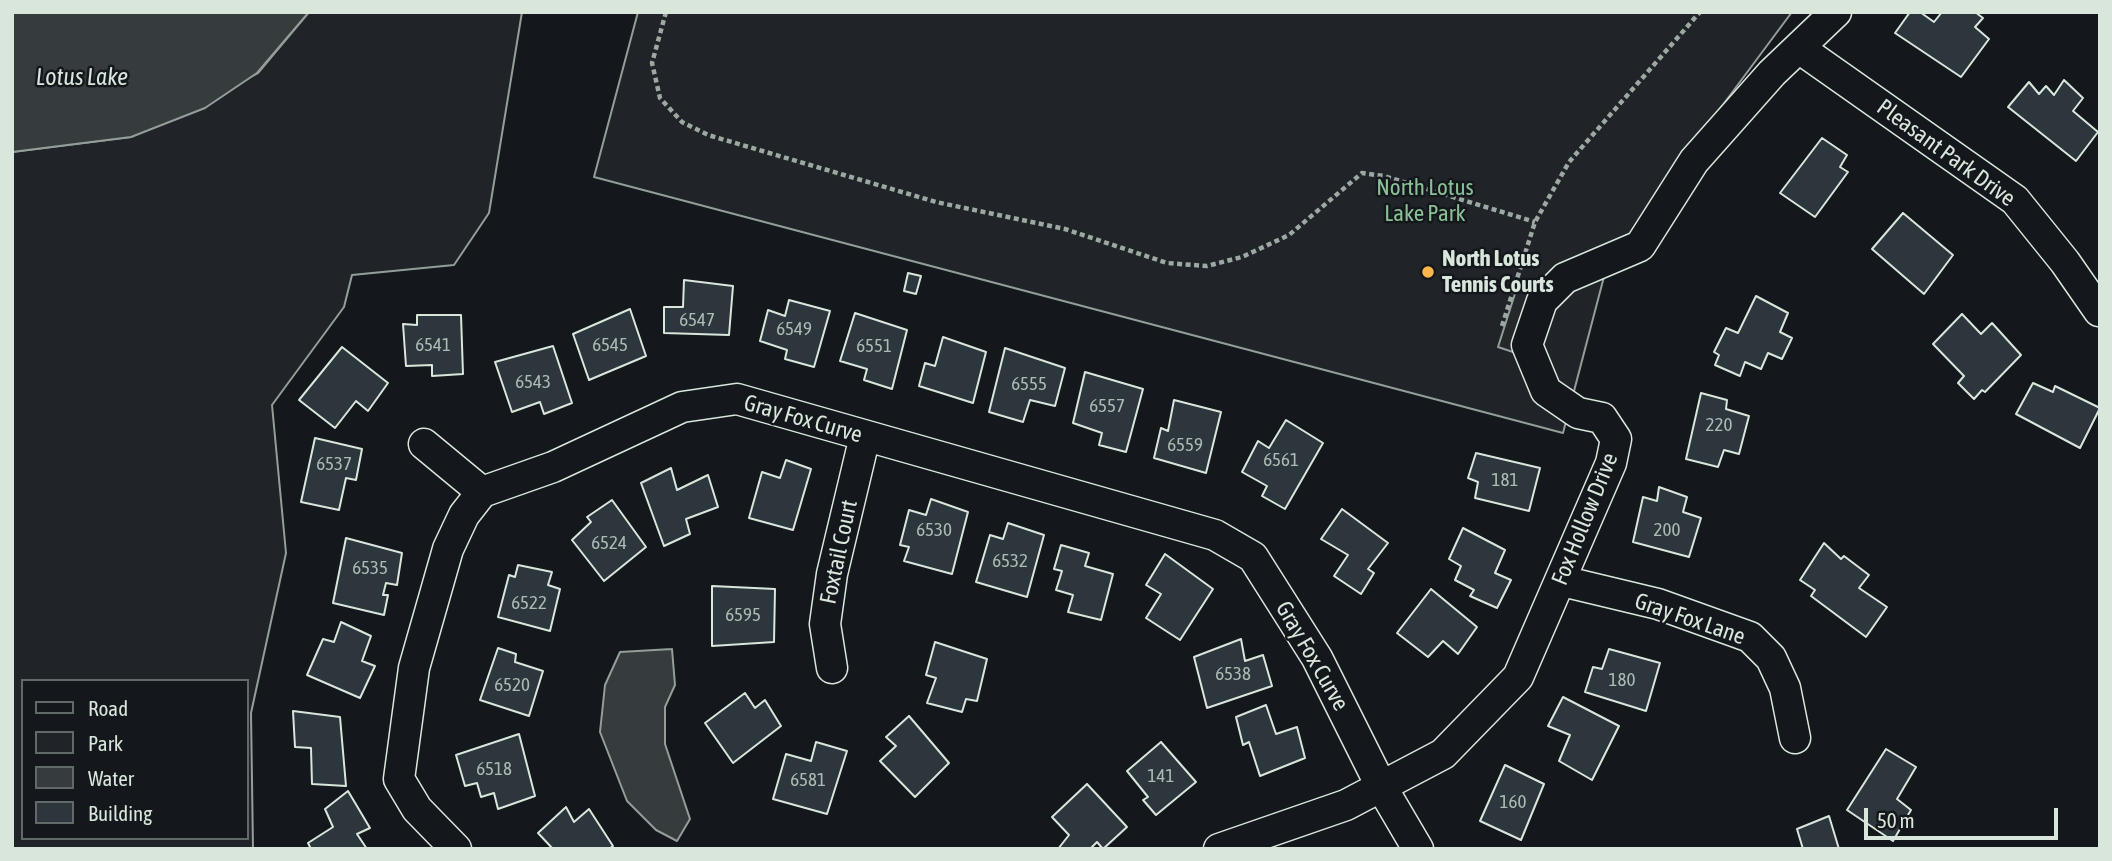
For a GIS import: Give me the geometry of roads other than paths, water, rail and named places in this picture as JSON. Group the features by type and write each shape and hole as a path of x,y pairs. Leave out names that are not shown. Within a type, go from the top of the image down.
{"street":[{"name":"Fox Hollow Drive","path":"1219,849 1346,805 1443,754 1518,677 1611,463 1616,439 1602,418 1578,413 1546,391 1527,345 1542,301 1566,278 1640,246 1694,161 1836,12"},
{"name":"Pleasant Park Drive","path":"1799,48 2015,200 2065,262 2099,311"},
{"name":"Gray Fox Curve","path":"482,492 553,467 682,407 737,399 1215,535 1253,557 1317,658 1381,786 1418,849"},
{"name":"Foxtail Court","path":"832,668 825,624 832,574 865,436"},
{"path":"424,444 482,492 464,515 448,549 414,668 399,779 417,808 456,849"},
{"name":"Gray Fox Lane","path":"1562,580 1658,604 1751,636 1771,657 1785,688 1796,738"}],"water":[{"name":"Lotus Lake","path":"12,12 309,12 257,73 205,108 131,137 12,152"},
{"path":"672,649 675,685 665,707 665,744 690,819 677,841 656,830 627,801 600,732 605,685 620,652"}],"place":[{"name":"North Lotus Tennis Courts","path":"1428,272"}],"park label":[{"name":"North Lotus Lake Park","path":"1425,201"}]}
